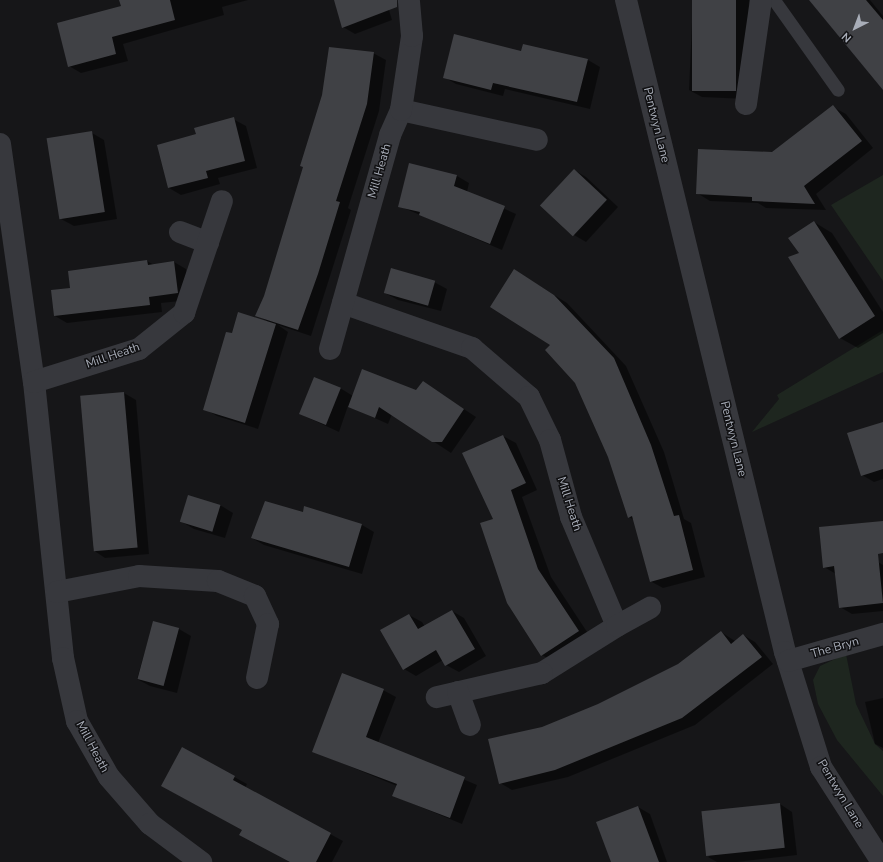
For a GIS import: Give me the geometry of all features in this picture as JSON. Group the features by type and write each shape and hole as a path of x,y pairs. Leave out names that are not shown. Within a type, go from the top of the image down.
{"street":[{"name":"Mill Heath","path":"330,349 390,135 401,110 412,36 409,0"},
{"name":"Pentwyn Lane","path":"626,0 788,661 821,767 882,862"},
{"path":"746,104 761,0"},
{"path":"401,110 537,140"},
{"name":"Mill Heath","path":"0,144 34,382 63,658 77,720 109,777 150,824 201,862"},
{"name":"Mill Heath","path":"34,382 140,349 184,313 222,201"},
{"path":"180,232 208,243"},
{"name":"Mill Heath","path":"343,303 472,348 529,397 550,440 571,517 617,626"},
{"path":"57,592 139,576 218,581 255,596 268,624 256,678"},
{"path":"437,697 542,672 617,626 650,608"},
{"name":"The Bryn","path":"788,661 883,634"},
{"path":"458,692 470,725"}],"lane":[{"path":"774,0 838,90"}],"shaded area":[{"path":"883,175 883,281 831,205"},
{"path":"883,330 883,372 752,432 779,399 777,395"},
{"path":"846,654 856,704 875,744 883,751 883,796 837,740 818,704 813,680 820,666"}],"building":[{"path":"119,0 170,0 175,20 112,37 116,54 68,67 57,23 121,6"},
{"path":"334,0 397,0 397,7 342,28"},
{"path":"692,0 736,0 736,91 692,91"},
{"path":"809,0 866,0 883,20 883,90"},
{"path":"454,34 521,51 523,44 588,59 577,102 493,83 491,90 443,78"},
{"path":"329,47 374,52 367,104 336,201 340,202 318,274 298,330 255,316 264,296 303,167 300,166 322,95"},
{"path":"833,105 862,141 804,186 815,204 752,201 752,197 696,194 698,149 772,152"},
{"path":"234,117 245,161 206,171 208,178 168,188 157,145 196,134 194,128"},
{"path":"92,131 105,212 59,219 47,138"},
{"path":"409,163 457,175 454,186 505,206 490,244 419,215 420,212 398,207"},
{"path":"574,169 607,200 573,236 540,206"},
{"path":"814,221 875,316 839,339 788,257 799,253 788,238"},
{"path":"147,260 148,265 174,261 178,293 149,297 150,305 54,316 51,290 70,288 68,271"},
{"path":"391,268 435,281 428,306 384,293"},
{"path":"514,269 554,295 614,358 651,445 674,516 679,515 693,570 650,582 632,516 628,518 608,457 575,383 545,350 550,345 490,307"},
{"path":"238,312 276,324 245,423 203,410 226,332 232,333"},
{"path":"362,369 416,390 423,381 464,409 442,442 432,442 379,407 375,418 348,407"},
{"path":"314,377 341,388 326,425 299,414"},
{"path":"124,392 138,547 94,551 80,396"},
{"path":"883,422 883,469 861,476 847,433"},
{"path":"503,435 526,483 511,490 538,569 579,631 541,656 507,603 480,523 493,519 462,453"},
{"path":"188,495 221,505 212,532 180,522"},
{"path":"265,501 303,512 304,506 362,524 349,567 251,538"},
{"path":"883,521 883,553 878,554 883,603 839,608 834,566 823,568 819,527"},
{"path":"452,610 475,649 445,666 436,650 403,670 380,630 409,614 418,629"},
{"path":"153,621 179,628 164,686 137,679"},
{"path":"721,631 731,644 743,634 762,657 682,718 555,770 499,784 488,739 542,727 598,704 678,664"},
{"path":"342,673 384,689 366,737 465,777 450,818 392,796 397,784 312,752"},
{"path":"182,747 235,776 233,780 331,833 316,862 290,862 239,835 242,830 161,786"},
{"path":"780,803 785,848 706,856 701,811"},
{"path":"638,806 659,862 611,862 596,822"}]}
